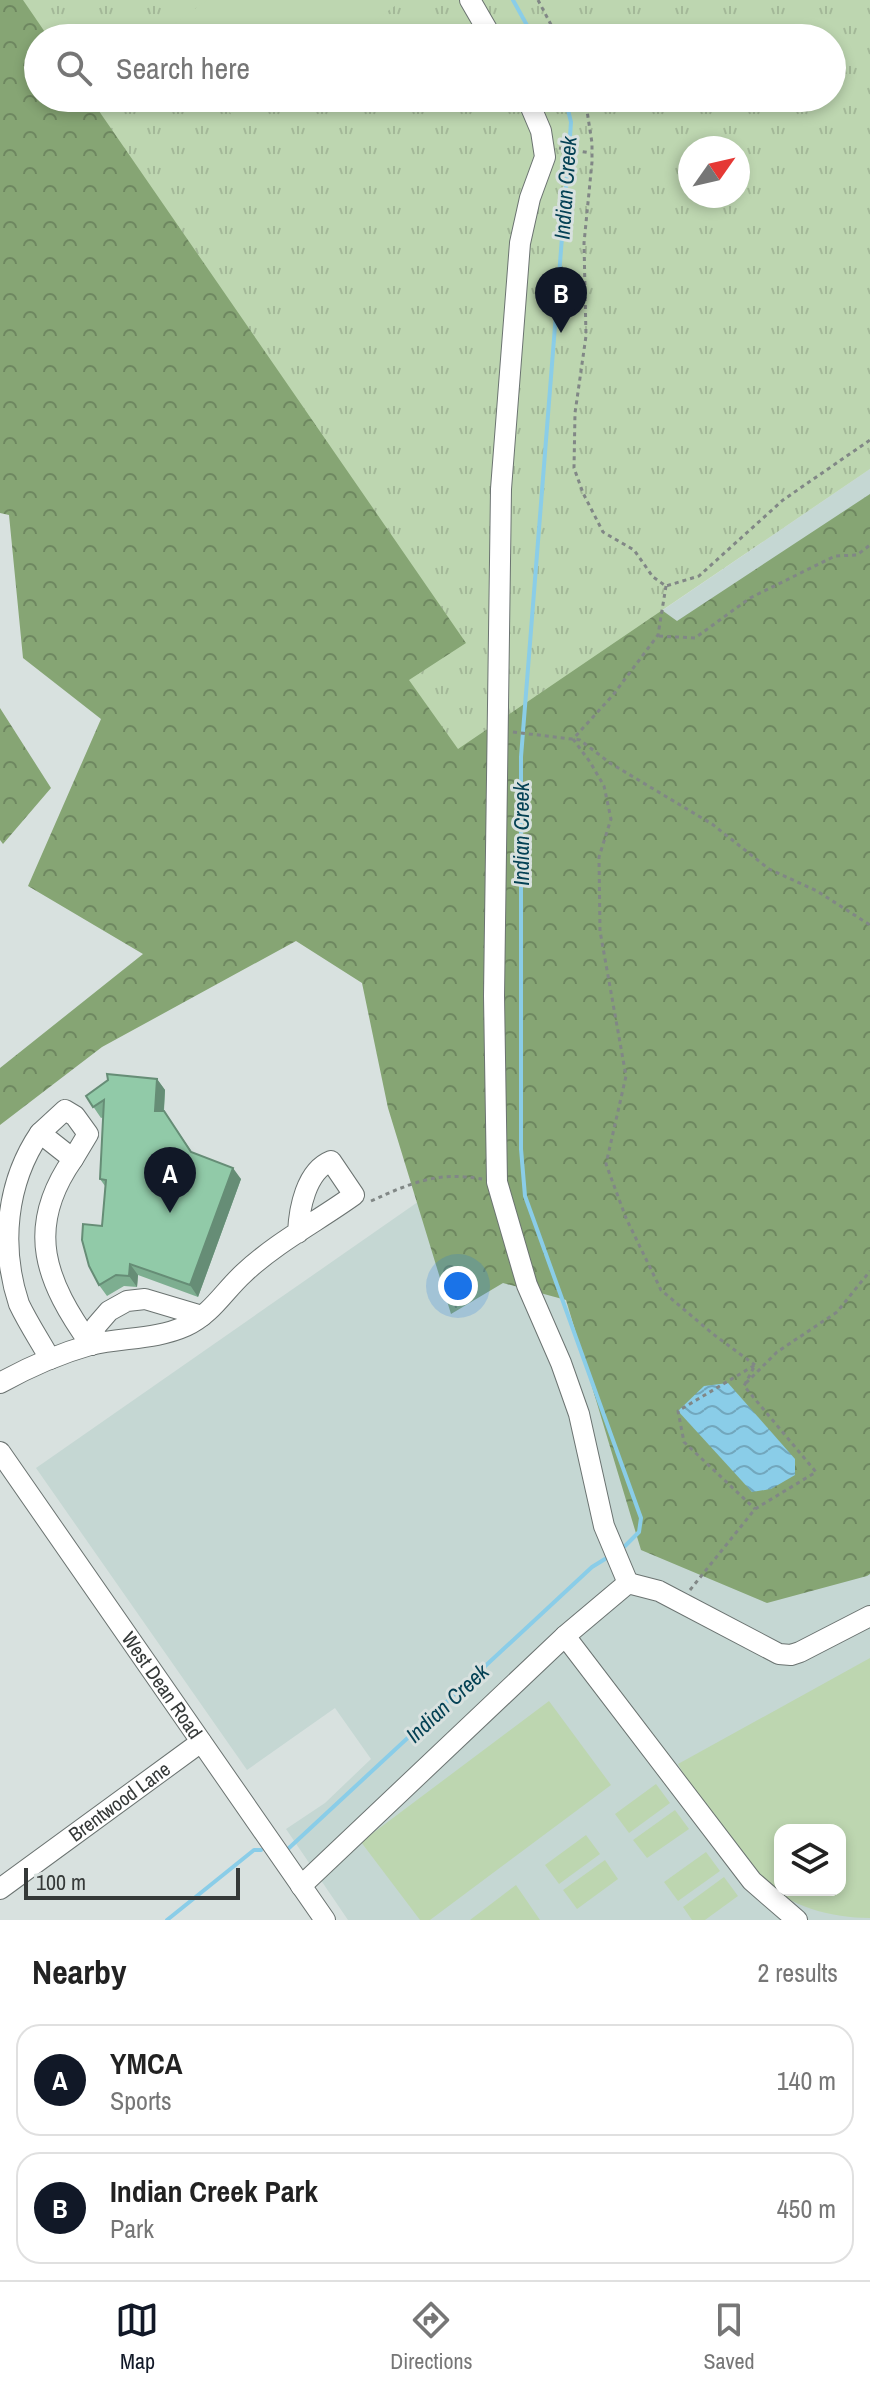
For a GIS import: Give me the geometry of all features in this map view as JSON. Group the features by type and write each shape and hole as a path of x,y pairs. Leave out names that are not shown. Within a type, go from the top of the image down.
{"street":[{"path":"470,0 484,24"},
{"path":"533,112 541,131 545,157 530,198 520,243 501,489 494,996 497,1182 527,1285 579,1414 604,1526 628,1583"},
{"path":"50,1359 19,1303 6,1254 5,1230 15,1178 40,1133 65,1110 75,1116 88,1134 60,1177 51,1200 45,1222 45,1246 56,1291 91,1345"},
{"path":"40,1133 73,1159"},
{"path":"0,1383 50,1359 91,1345 169,1333 202,1316 225,1296 243,1273 354,1195 331,1161 318,1167 298,1217 298,1233"},
{"path":"91,1345 96,1326 109,1311 127,1301 145,1299 202,1316"},
{"name":"West Dean Road","path":"0,1452 325,1920"},
{"path":"628,1583 659,1591 779,1654 791,1655 870,1616"},
{"path":"301,1886 565,1636 628,1583"},
{"path":"565,1636 752,1881 797,1920"},
{"name":"Brentwood Lane","path":"0,1889 201,1742"}],"path":[{"path":"538,0 551,24"},
{"path":"587,112 592,153 584,243 586,336 575,413 574,468 603,532 634,550 653,577 666,586"},
{"path":"560,148 592,153"},
{"path":"666,586 699,576 783,500 870,440"},
{"path":"658,635 695,638 750,598 835,556 857,555 870,545"},
{"path":"573,739 613,695 658,635 666,586"},
{"path":"522,732 580,740 610,763 712,824 769,869 817,891 870,925"},
{"path":"573,739 604,786 611,819 599,857 600,931 626,1076 606,1164 626,1218 661,1290 755,1365"},
{"path":"347,1201 364,1203 422,1179 458,1175 497,1182"},
{"path":"744,1386 777,1352 837,1312 870,1271"},
{"path":"744,1386 755,1365"},
{"path":"755,1365 678,1411 684,1442 755,1509"},
{"path":"680,1602 755,1509 816,1472 744,1386"}],"shaded area":[{"path":"870,469 870,1920 348,1920 286,1829 325,1803 371,1759 335,1708 247,1770 36,1468 435,1190 375,806"}],"green space":[{"path":"0,0 46,0 88,24 24,24 24,112 171,112 563,539 677,621 870,494 870,1574 767,1603 641,1550 566,1300 503,1283 451,1314 388,1108 362,983 296,941 102,1047 0,1125 0,1068 143,954 28,886 101,719 23,658 9,515 0,513"},
{"path":"23,0 870,0 870,469 458,749 409,680 466,643 100,112 846,112 846,24 39,24"},
{"path":"207,0 403,0 370,24 174,24"},
{"path":"230,112 249,112 236,121"},
{"path":"0,708 51,788 3,844 0,840"},
{"path":"870,1658 870,1918 826,1913 784,1896 846,1896 846,1824 774,1824 774,1890 744,1858 678,1764"},
{"path":"549,1701 611,1785 430,1920 420,1920 361,1842"},
{"path":"656,1784 670,1803 629,1833 615,1814"},
{"path":"675,1810 689,1829 647,1858 633,1840"},
{"path":"586,1835 600,1854 559,1884 545,1865"},
{"path":"706,1852 720,1871 678,1901 664,1882"},
{"path":"605,1860 618,1879 577,1909 563,1890"},
{"path":"724,1877 738,1896 705,1920 692,1920 683,1907"},
{"path":"516,1885 540,1920 470,1920"}],"water":[{"path":"728,1383 795,1459 795,1475 771,1489 752,1492 678,1411 704,1386"}],"building":[{"path":"107,1074 157,1079 155,1111 164,1111 191,1152 233,1168 190,1285 130,1264 129,1276 116,1275 99,1285 89,1266 82,1240 83,1224 102,1226 106,1180 100,1179 104,1100 93,1107 86,1096 108,1080"}],"waterway":[{"name":"Indian Creek","path":"513,0 526,24"},
{"name":"Indian Creek","path":"568,112 571,122 521,757 521,1149 525,1196 641,1518 639,1532 625,1546"},
{"name":"Indian Creek","path":"289,1848 592,1567 605,1559"},
{"name":"Indian Creek","path":"167,1920 254,1850 261,1850"}],"place":[{"name":"Indian Creek Park","path":"561,333"},
{"name":"YMCA","path":"170,1213"}]}
